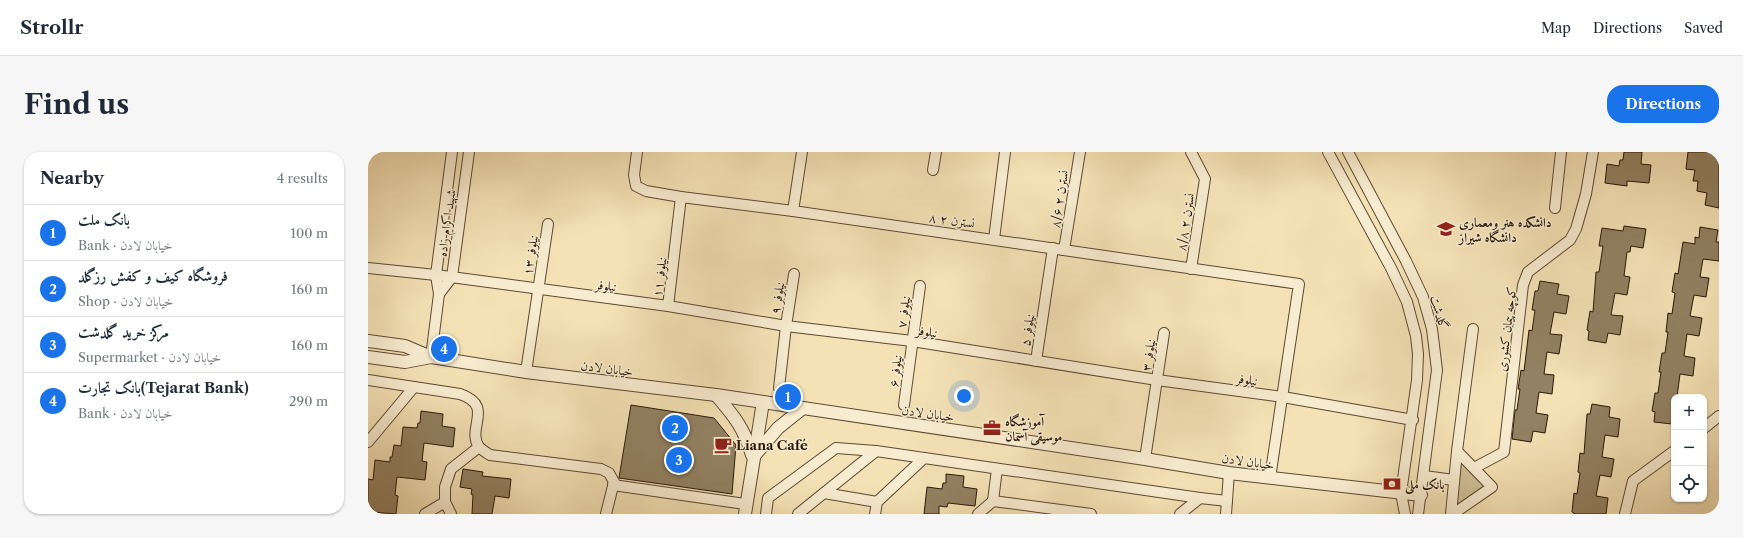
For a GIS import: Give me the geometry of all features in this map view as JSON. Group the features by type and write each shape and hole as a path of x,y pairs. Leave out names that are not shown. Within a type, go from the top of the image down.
{"street":[{"name":"شهید اکرام زاده","path":"431,357 439,294 436,275 452,152"},
{"name":"شهید اکرام زاده","path":"439,294 452,277 469,152"},
{"name":"۸ نسترن ۲","path":"637,152 634,175 636,186 646,191 1299,284 1283,397"},
{"path":"793,211 802,152"},
{"path":"933,170 936,152"},
{"path":"994,240 1005,152"},
{"name":"۸/۶ نسترن ۲","path":"1064,250 1080,152"},
{"name":"۸/۸ نسترن ۲","path":"1191,152 1205,179 1191,269"},
{"path":"1328,152 1391,268 1407,302 1416,336 1418,354 1417,380 1413,420 1401,493 1405,514"},
{"name":"گلدشت","path":"1348,152 1406,261 1423,297 1432,329 1436,351 1437,370 1418,514"},
{"path":"1555,208 1561,152"},
{"name":"کوچه پیمان کشوری","path":"1474,468 1504,452 1524,286 1528,272 1570,240 1576,229 1586,194 1593,152"},
{"name":"۱۱ نیلوفر","path":"668,306 676,251 681,197"},
{"name":"۱۳ نیلوفر","path":"526,372 548,224"},
{"name":"۵ نیلوفر","path":"1036,361 1053,248"},
{"path":"1391,268 1406,261"},
{"name":"نیلوفر","path":"368,268 452,277 537,290 668,306 786,326 912,341 1157,380 1283,397 1413,420"},
{"name":"۹ نیلوفر","path":"779,388 794,274"},
{"name":"۷ نیلوفر","path":"912,341 920,286"},
{"path":"1452,514 1457,451 1473,329"},
{"name":"۳ نیلوفر","path":"1145,459 1164,333"},
{"name":"خیابان لادن","path":"368,341 405,346 431,357 526,372 716,395 1145,459 1229,473 1421,495"},
{"name":"۶ نیلوفر","path":"904,405 912,341"},
{"name":"خیابان لادن","path":"368,357 405,362 431,357"},
{"path":"368,380 460,394 471,398 477,407 476,435 479,447 490,455 602,469 609,473 614,483 606,514"},
{"path":"368,442 414,387"},
{"path":"716,395 738,421 746,435 753,457"},
{"path":"1270,478 1283,397"},
{"path":"614,483 745,510 763,402"},
{"path":"753,457 778,428 803,408"},
{"path":"1707,426 1719,416"},
{"path":"451,514 445,502 445,487 451,469 479,447"},
{"path":"766,514 768,498 836,448 876,451 1227,501"},
{"path":"798,514 876,451"},
{"path":"1452,514 1492,487 1457,451"},
{"path":"1625,514 1633,482 1671,453"},
{"path":"875,514 876,502 924,458"},
{"path":"978,514 992,501 997,469"},
{"path":"1226,514 1229,473"},
{"path":"1424,476 1454,480"},
{"path":"824,493 876,502"},
{"path":"1180,514 1200,498"},
{"path":"992,501 1050,511 1090,514"},
{"path":"425,514 445,502"}],"shaded area":[{"path":"1460,462 1485,486 1456,506"}],"building":[{"path":"1624,152 1642,152 1641,164 1651,165 1649,183 1627,181 1627,186 1605,183 1607,164 1619,166 1620,160 1623,160"},
{"path":"1688,152 1719,152 1719,208 1705,205 1707,193 1697,191 1698,181 1693,181 1695,170 1686,169"},
{"path":"1624,226 1646,229 1643,248 1631,246 1630,252 1627,252 1624,276 1630,277 1627,295 1615,293 1611,315 1623,316 1620,335 1608,333 1606,343 1588,340 1589,331 1587,330 1590,311 1593,312 1596,272 1599,272 1603,246 1599,246 1602,228 1623,231"},
{"path":"1700,227 1718,230 1716,242 1719,242 1719,261 1703,259 1700,277 1709,278 1706,297 1694,295 1690,316 1702,318 1699,336 1687,334 1684,356 1695,358 1693,376 1680,374 1677,394 1671,394 1671,424 1654,422 1655,412 1652,411 1655,393 1658,393 1662,353 1665,353 1668,332 1666,332 1668,313 1672,314 1675,293 1672,292 1675,273 1678,274 1683,242 1695,244 1695,237 1699,238"},
{"path":"1540,281 1559,284 1557,294 1569,296 1566,314 1554,312 1550,334 1562,335 1559,354 1547,352 1544,374 1554,375 1552,394 1539,392 1536,413 1548,415 1545,433 1533,431 1531,442 1512,439 1515,410 1517,410 1520,389 1518,389 1521,370 1524,371 1529,330 1532,331 1535,310 1532,310 1535,291 1538,291"},
{"path":"1592,404 1610,407 1609,417 1620,419 1618,437 1605,435 1602,457 1614,459 1611,477 1600,475 1596,496 1608,498 1606,514 1574,514 1572,512 1574,493 1577,494 1580,473 1578,472 1580,453 1584,454 1587,414 1590,414"},
{"path":"631,405 714,418 736,445 732,494 619,478"},
{"path":"421,411 443,414 442,426 455,428 453,447 424,443 422,461 427,462 425,480 397,477 395,495 398,496 396,514 373,512 374,510 368,509 368,479 373,480 375,460 390,462 394,445 401,446 403,427 417,428 418,423 420,423"},
{"path":"463,469 483,472 482,476 511,479 509,498 495,496 492,514 472,514 472,489 460,487"},
{"path":"946,474 964,476 963,487 977,489 975,506 948,503 947,507 939,506 939,514 924,514 927,487 942,489 943,483 946,483"}],"place":[{"name":"دانشکده هنر‌ ومعماری دانشگاه شیراز","path":"1446,229"},
{"name":"بانک تجارت(Tejarat Bank)","path":"444,349"},
{"name":"بانک ملت","path":"788,397"},
{"name":"فروشگاه کیف و کفش رزگلد","path":"675,428"},
{"name":"آموزشگاه موسیقی آسمان","path":"992,428"},
{"name":"Liana Café","path":"723,445"},
{"name":"مرکز خرید گلدشت","path":"679,460"},
{"name":"بانک ملی","path":"1392,484"}]}
